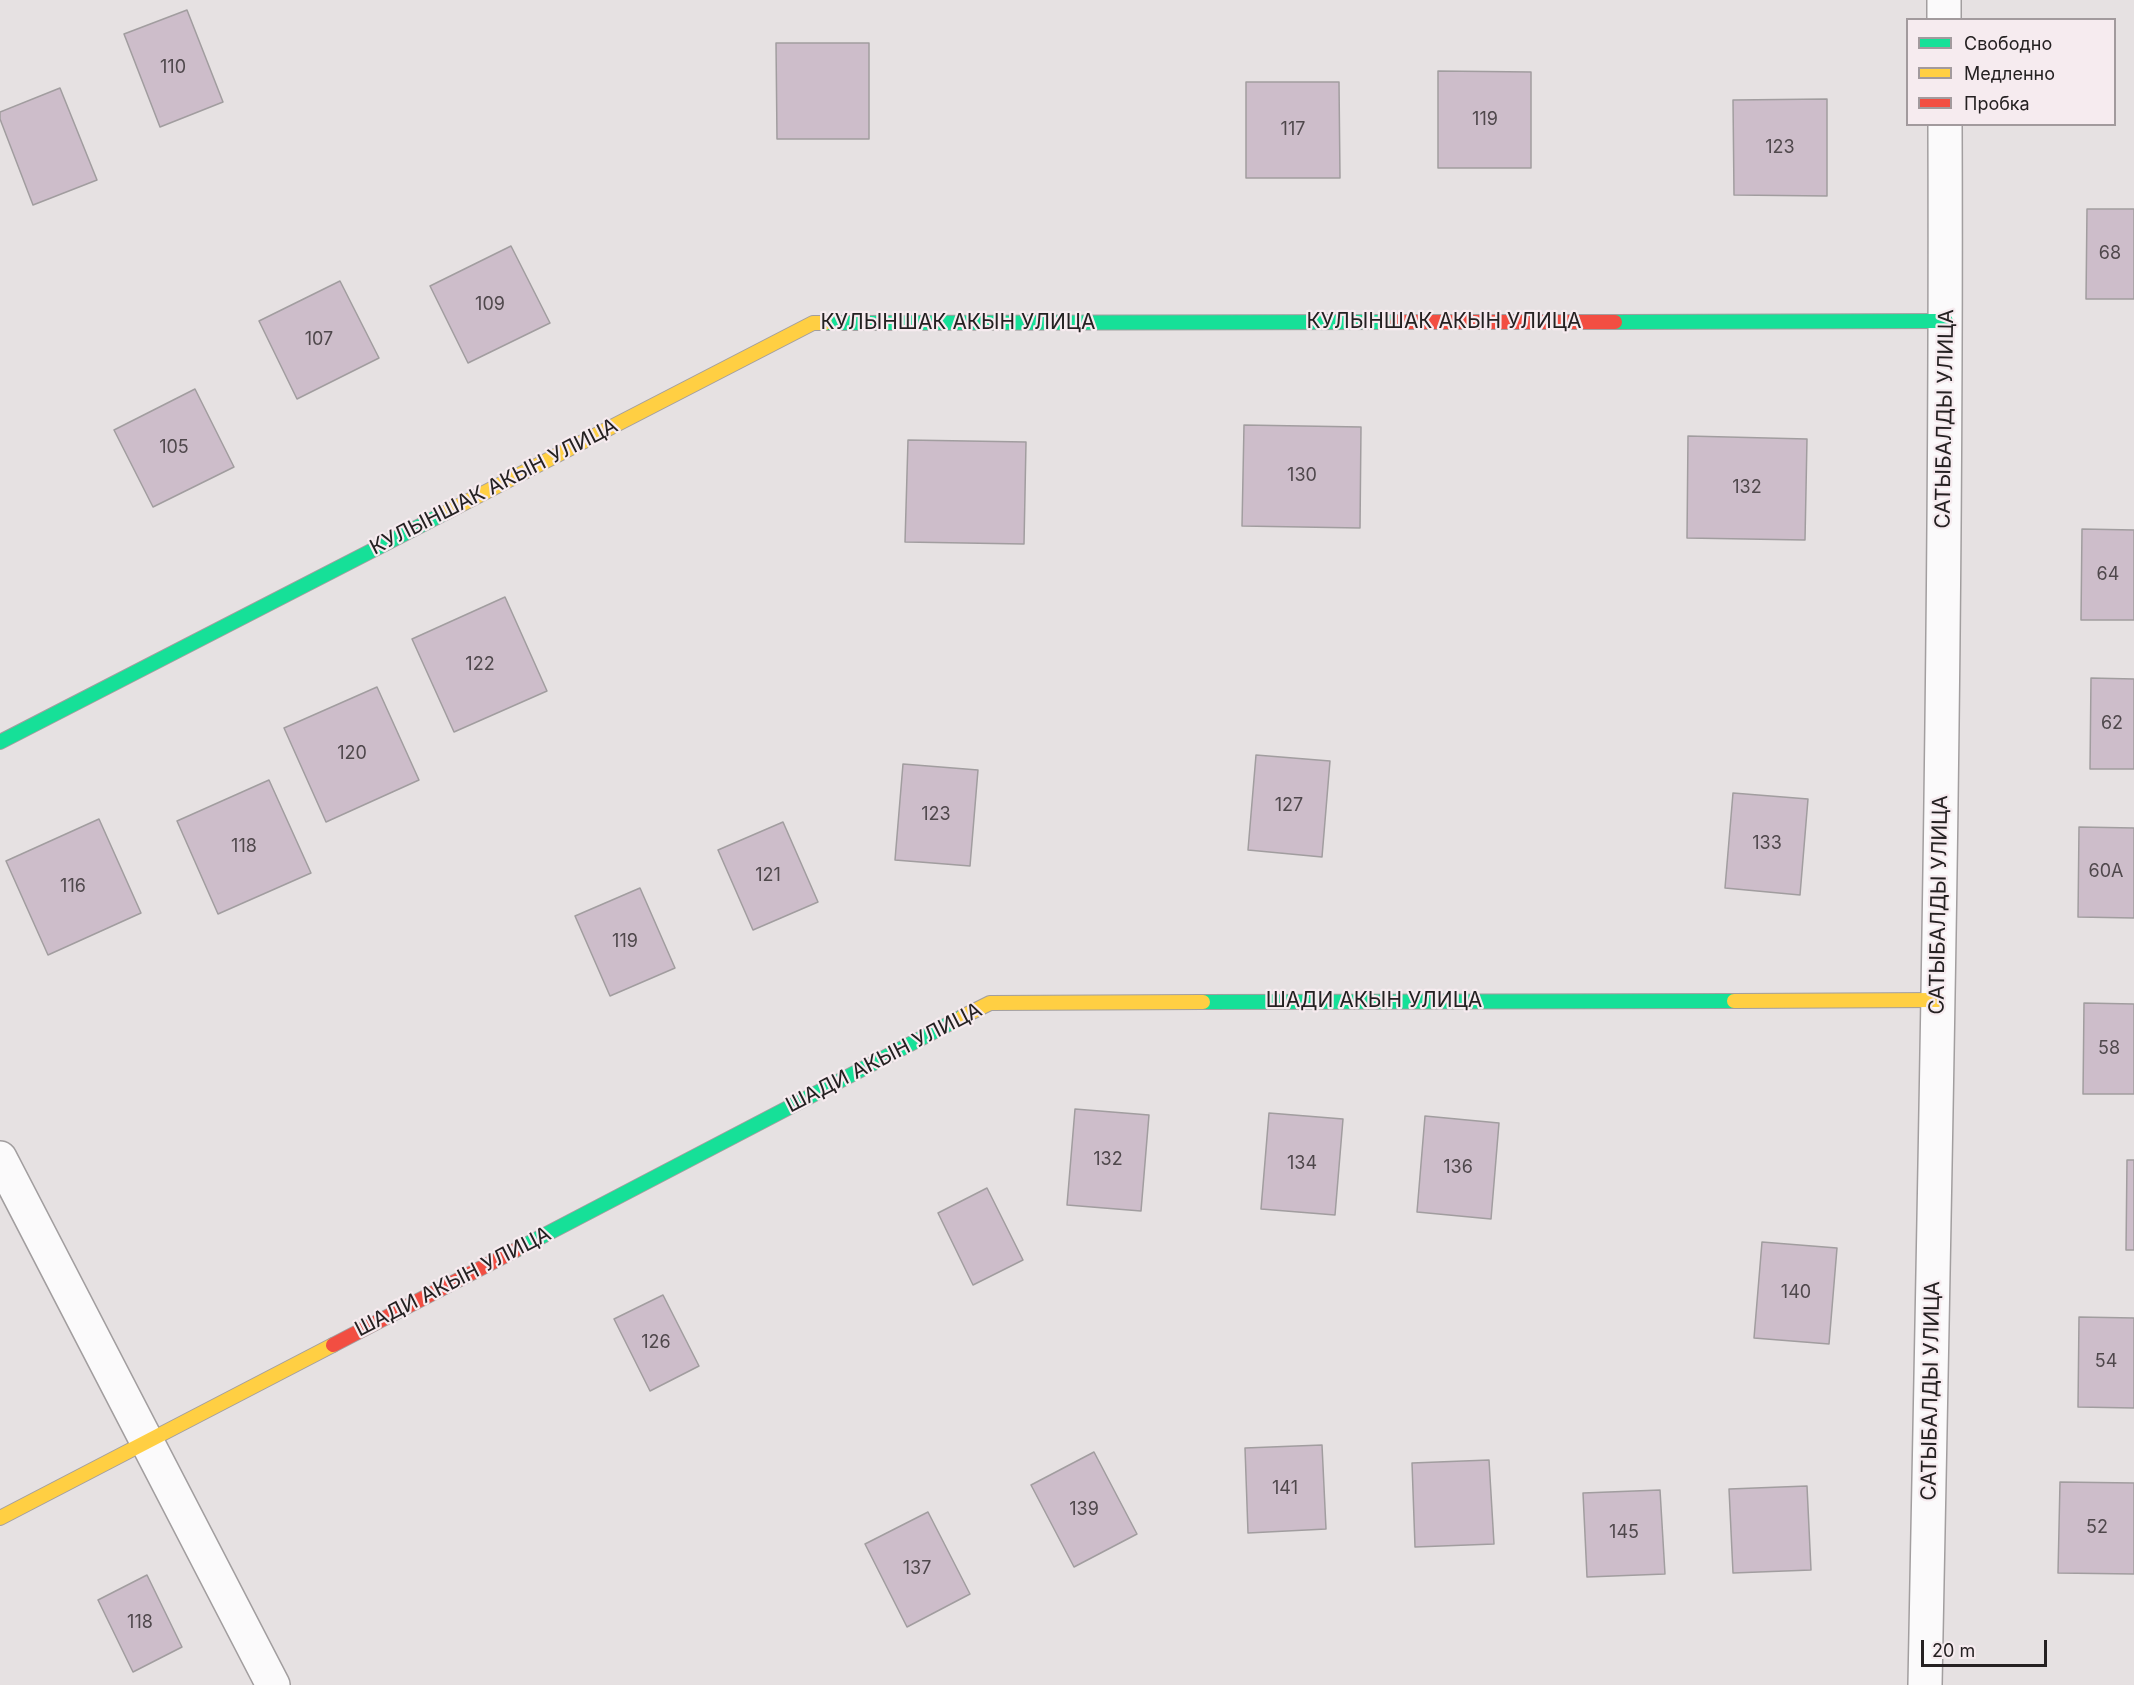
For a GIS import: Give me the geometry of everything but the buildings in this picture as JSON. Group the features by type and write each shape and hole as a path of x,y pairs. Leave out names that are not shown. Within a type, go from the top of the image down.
{"street":[{"path":"1944,0 1944,18"},
{"name":"САТЫБАЛДЫ УЛИЦА","path":"1925,1685 1938,1000 1946,321 1945,126"},
{"name":"КУЛЫНШАК АКЫН УЛИЦА","path":"0,742 813,322 1946,321"},
{"name":"ШАДИ АКЫН УЛИЦА","path":"0,1518 990,1003 1938,1000"},
{"path":"0,1158 273,1685"}],"traffic: fast":[{"path":"1615,322 1946,321"},
{"path":"825,323 1397,322"},
{"path":"0,742 445,513"},
{"path":"1203,1002 1734,1001"},
{"path":"516,1250 962,1017"}],"traffic: slow":[{"path":"445,513 813,323 825,323"},
{"path":"1734,1001 1938,1000"},
{"path":"962,1017 990,1003 1203,1002"},
{"path":"0,1518 333,1345"}],"traffic: jam":[{"path":"1397,322 1615,322"},
{"path":"333,1345 516,1250"}]}
